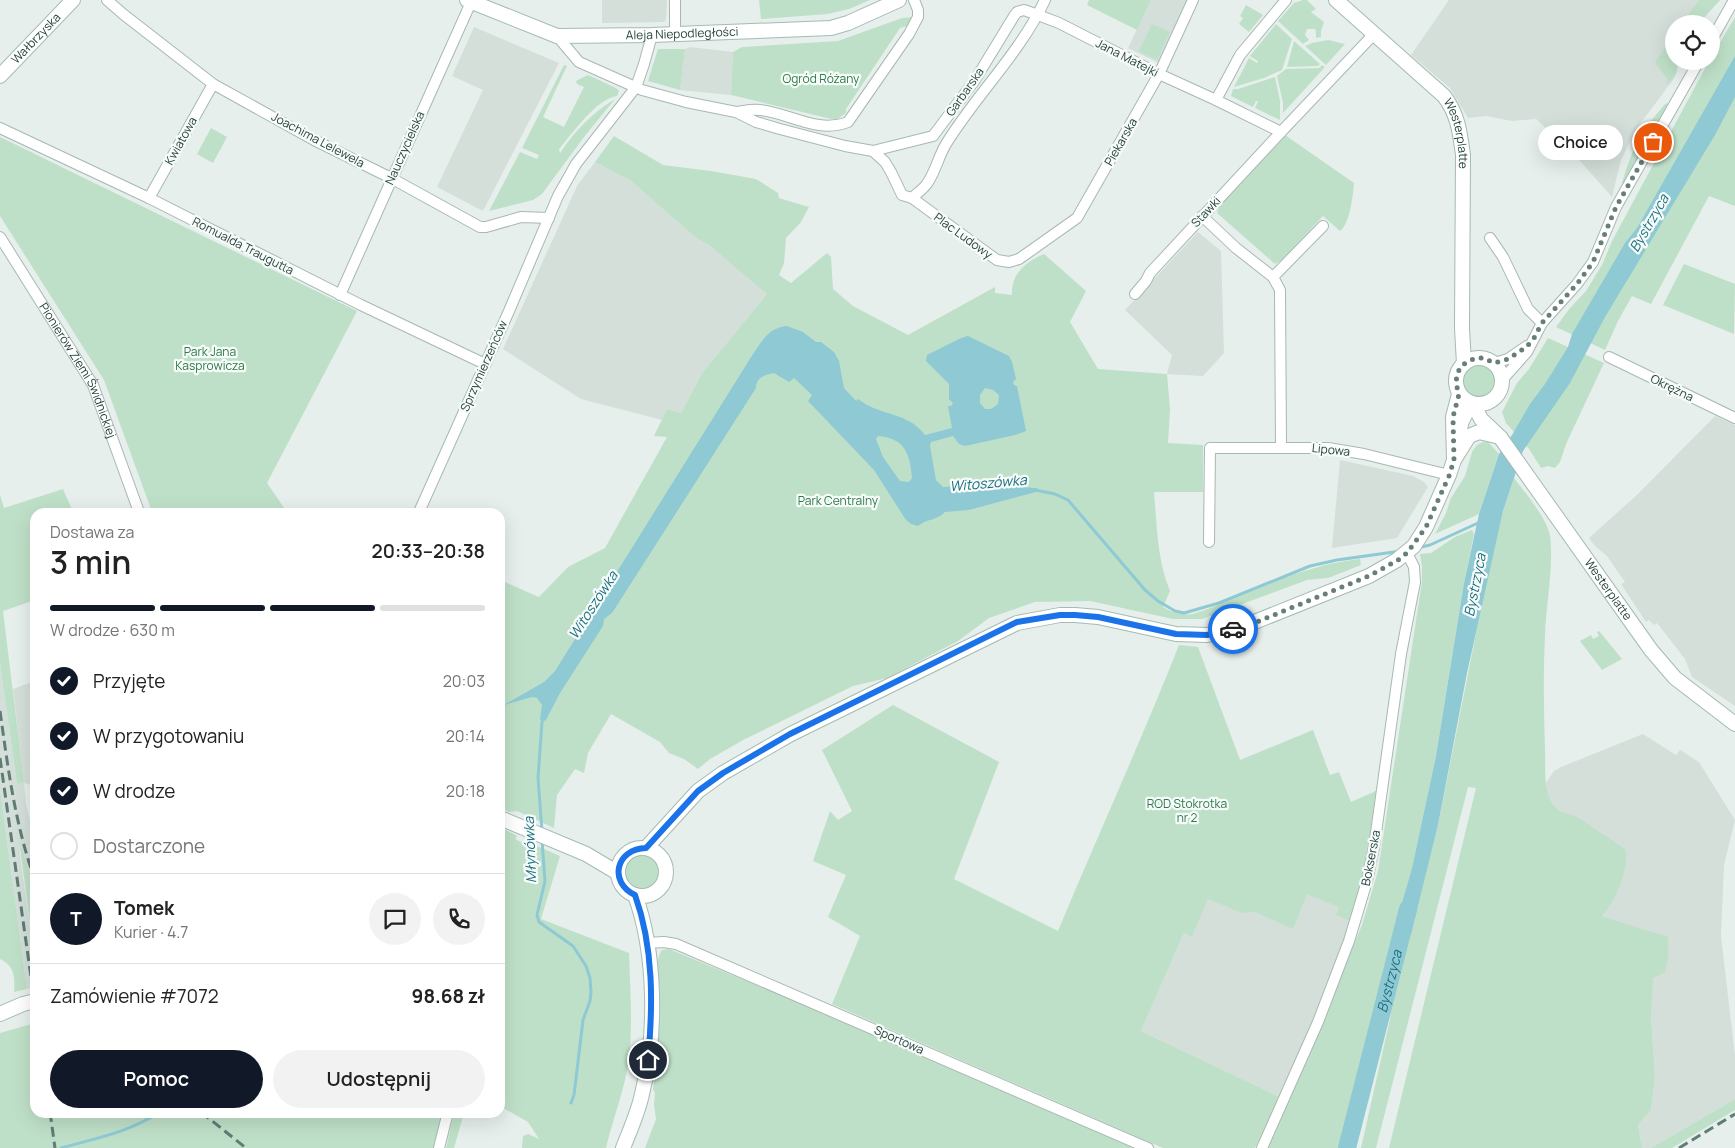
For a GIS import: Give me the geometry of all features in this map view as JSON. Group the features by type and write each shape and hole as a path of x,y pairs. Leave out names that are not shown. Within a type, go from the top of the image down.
{"street":[{"name":"Wałbrzyska","path":"0,76 73,0"},
{"name":"Joachima Lelewela","path":"107,0 213,84 314,140 391,178 480,226 486,227 521,217 549,218"},
{"name":"Aleja Niepodległości","path":"470,0 557,36 652,35 831,28 848,23 899,0"},
{"name":"Nauczycielska","path":"340,295 470,0"},
{"path":"675,0 675,34"},
{"path":"736,112 749,109 761,110 825,127 837,126 848,122 909,34 918,17 918,10 914,0"},
{"name":"Garbarska","path":"912,198 927,184 945,145 1014,52 1038,15 1045,0"},
{"name":"Piekarska","path":"1019,259 1077,218 1159,74 1193,0"},
{"path":"1216,100 1240,54 1286,0"},
{"name":"Westerplatte","path":"1336,0 1444,96 1455,113 1460,131 1463,155 1462,318 1464,364"},
{"path":"1720,25 1734,0"},
{"name":"Garbarska","path":"873,151 933,136 975,80 1014,16 1024,10 1038,15"},
{"name":"Jana Matejki","path":"1038,15 1059,23 1159,74 1280,132"},
{"name":"Stawki","path":"1135,294 1150,273 1202,216 1374,34"},
{"path":"636,87 652,35"},
{"path":"557,36 579,62 636,87 686,102 736,112 756,122 780,130 873,151"},
{"path":"1502,380 1522,358 1542,323 1577,284 1593,262 1616,207 1694,70"},
{"name":"Kwiatowa","path":"149,198 213,84"},
{"name":"Sprzymierzeńców","path":"421,508 486,364 562,187 576,164 636,87"},
{"name":"Romualda Traugutta","path":"0,128 149,198 340,295 486,364"},
{"name":"Plac Ludowy","path":"873,151 891,172 902,195 912,198 997,260 1009,262 1019,259"},
{"path":"1202,216 1236,248 1273,277 1280,290 1282,447"},
{"path":"1273,277 1322,226"},
{"name":"Pionierów Ziemi Świdnickiej","path":"0,236 92,385 138,508"},
{"path":"1490,238 1501,252 1528,308 1542,323"},
{"name":"Westerplatte","path":"1462,318 1472,346 1479,358"},
{"path":"1494,363 1508,359 1525,348 1533,340"},
{"name":"Okrężna","path":"1609,356 1735,418"},
{"path":"1454,457 1453,417 1459,394 1456,378 1460,368 1471,359 1479,358 1490,360 1500,371 1502,380 1499,393 1490,402 1472,404 1459,394"},
{"name":"Westerplatte","path":"1490,402 1492,416 1500,437"},
{"path":"646,848 686,804 712,780 782,739 1017,622 1060,615 1075,615 1098,617 1176,634 1207,635 1242,628 1369,576 1398,560 1419,539 1449,476 1462,421 1472,404"},
{"name":"Westerplatte","path":"1472,404 1481,419 1500,437 1658,658 1675,678 1735,724"},
{"path":"1454,457 1466,440 1474,434 1486,433 1500,437"},
{"name":"Lipowa","path":"1208,542 1210,448 1328,448 1364,454 1449,476"},
{"name":"Bokserska","path":"1262,1148 1318,1022 1349,941 1367,881 1374,846 1401,654 1415,582 1414,566 1407,553"},
{"path":"505,820 586,854 618,873"},
{"path":"624,856 618,873 623,887 635,895 646,896 652,894 663,884 666,876 664,861 665,843 673,820"},
{"path":"586,854 624,856 638,849 646,848 653,851 664,861"},
{"path":"647,943 652,894"},
{"path":"623,1148 637,1110 646,1076 652,1009 647,943 635,895"},
{"name":"Sportowa","path":"647,943 664,942 676,944 1148,1148"},
{"path":"0,1014 30,1002"},
{"path":"439,1148 446,1118"}],"shaded area":[{"path":"602,0 667,0 666,19 664,22 602,23"},
{"path":"1151,0 1190,0 1161,64 1128,48"},
{"path":"1449,0 1720,0 1706,15 1665,15 1665,70 1677,70 1677,72 1637,128 1621,160 1612,197 1581,162 1536,119 1512,121 1486,116 1468,118 1450,88 1411,55"},
{"path":"474,27 559,63 483,211 437,187 483,90 452,76"},
{"path":"690,47 733,52 731,95 680,90 685,49"},
{"path":"595,162 631,181 695,237 721,253 767,294 702,373 681,413 667,409 662,420 581,399 503,349 577,186"},
{"path":"1198,232 1221,251 1224,353 1203,376 1167,374 1172,355 1125,310"},
{"path":"1715,416 1735,425 1735,706 1692,677 1685,659 1657,623 1654,625 1649,620 1646,622 1621,584 1625,582 1607,556 1589,538 1638,494"},
{"path":"1340,460 1413,476 1424,482 1428,487 1397,538 1332,548"},
{"path":"0,664 17,784 24,782 13,689 30,683 30,785 24,783 30,820 30,875 19,843 30,926 30,989 27,989 0,789"},
{"path":"1643,734 1676,755 1680,750 1699,762 1735,820 1724,865 1721,936 1735,1056 1735,1099 1651,1148 1642,1148 1638,1125 1651,1110 1655,1076 1651,1016 1600,916 1579,823 1556,809 1547,794 1546,783 1554,771 1561,767"},
{"path":"1213,886 1360,890 1335,967 1280,1097 1141,1031 1184,933 1192,937"}],"green space":[{"path":"759,0 870,0 849,9 828,14 761,19"},
{"path":"1089,0 1151,0 1137,30 1087,5"},
{"path":"1307,0 1316,9 1311,12 1324,22 1321,37 1316,38 1315,29 1307,29 1305,35 1309,40 1303,44 1278,21 1294,3"},
{"path":"1699,0 1720,0 1706,15 1688,15"},
{"path":"1246,5 1263,15 1249,32 1239,24 1243,18 1240,16"},
{"name":"Ogród Różany","path":"913,17 908,26 900,28 846,109 846,113 836,120 731,95 733,52 742,47 838,41 902,18"},
{"path":"1735,17 1735,206 1709,196 1651,304 1632,296 1605,350 1556,327 1586,291 1602,265 1612,241 1704,70 1720,70 1720,43"},
{"path":"1152,24 1170,32 1157,60 1139,51"},
{"path":"1276,24 1292,39 1282,70 1264,78 1234,87 1249,58 1257,63 1258,61 1250,56"},
{"path":"1328,40 1345,44 1326,65 1305,46"},
{"path":"1294,41 1320,64 1318,66 1287,67"},
{"path":"1665,48 1665,70 1676,70 1674,77 1666,84 1668,80 1655,62"},
{"path":"658,49 685,49 680,90 648,81"},
{"path":"564,65 567,66 543,117 564,127 584,87 577,84 576,81 588,75 616,88 619,91 617,96 601,103 593,110 559,149 560,153 584,123 615,99 542,194 533,200 489,211 520,152 537,159 539,155 522,148"},
{"path":"1322,65 1325,67 1283,113 1283,103 1277,76 1286,69 1319,68"},
{"path":"1275,77 1280,101 1280,120 1255,108 1258,101 1256,101 1253,107 1231,96 1233,89"},
{"path":"1666,103 1668,104 1623,184 1630,160 1639,140 1650,122"},
{"path":"211,128 227,137 213,163 197,154"},
{"path":"1285,135 1354,183 1349,216 1340,231 1323,216 1282,260 1275,264 1217,213 1219,206"},
{"name":"Park Centralny","path":"614,136 663,165 756,179 778,193 779,198 809,207 801,222 786,238 784,263 779,275 791,283 827,253 831,257 833,289 853,306 908,335 995,287 995,293 1012,295 1012,287 1017,274 1031,261 1044,254 1086,291 1070,322 1098,369 1167,374 1170,409 1168,443 1203,445 1203,492 1154,492 1160,555 1170,591 1163,607 1170,611 1193,614 1284,578 1321,566 1360,559 1361,565 1328,578 1307,580 1202,619 1173,619 1090,601 1035,602 989,618 958,641 887,678 853,686 745,739 710,759 698,769 684,759 669,753 660,742 611,714 588,753 584,773 575,769 557,795 554,828 517,811 509,812 505,810 505,582 539,597 568,567 605,548 667,437 654,436 667,409 681,413 702,373 767,294 713,248 695,237 631,181 595,162"},
{"name":"Park Jana Kasprowicza","path":"0,137 357,311 267,483 284,508 151,508 104,380 0,216"},
{"path":"1684,264 1735,284 1734,334 1663,305"},
{"path":"1548,338 1604,363 1566,444 1560,462 1555,468 1548,466 1541,468 1529,449 1506,423 1502,412 1517,383 1529,369"},
{"path":"1479,365 1485,366 1490,370 1494,375 1494,387 1490,392 1485,396 1479,397 1473,396 1468,392 1464,387 1463,381 1464,375 1468,370 1473,366"},
{"path":"1488,442 1499,454 1479,514 1435,534 1446,513 1451,498 1465,476 1472,452 1477,445"},
{"path":"1514,478 1545,522 1550,536 1551,560 1544,649 1545,773 1549,795 1558,810 1577,817 1625,849 1626,865 1620,885 1611,904 1601,916 1668,937 1668,958 1665,972 1653,978 1651,1016 1655,1076 1651,1110 1638,1125 1642,1148 1389,1148 1476,788 1468,787 1376,1148 1361,1148 1390,1019 1391,1006 1438,825 1485,588 1503,511"},
{"path":"63,489 71,508 30,508 30,602 3,611 24,782 17,784 0,664 0,495 4,508"},
{"path":"1472,530 1474,534 1464,583 1436,756 1412,868 1394,930 1345,1129 1338,1148 1268,1148 1362,925 1378,871 1422,581 1420,554 1431,553 1455,537"},
{"path":"1599,631 1622,659 1602,670 1580,641 1591,635 1593,639 1599,636 1597,632"},
{"name":"ROD Stokrotka nr 2","path":"1179,645 1198,647 1240,760 1313,730 1330,775 1339,772 1351,802 1378,790 1365,872 1350,921 1336,915 1339,907 1307,894 1293,929 1255,912 1242,913 1208,899 1192,937 1184,933 1141,1031 1280,1097 1255,1148 1163,1148 832,1004 860,936 828,917 846,875 813,861 830,811 838,820 852,811 822,750 893,705 999,762 954,879 1058,931"},
{"path":"0,789 27,989 14,992 13,973 9,965 0,959"},
{"path":"505,830 517,836 515,839 521,842 523,840 560,856 541,919 629,953 631,1019 629,1058 625,1081 606,1148 522,1148 523,1136 528,1134 539,1139 528,1122 505,1109"},
{"path":"19,840 30,874 30,922"},
{"path":"642,855 654,860 659,872 654,884 642,889 630,884 625,872 630,860"},
{"path":"669,949 800,1003 1134,1148 645,1148 656,1119 655,1092 653,1090 659,1024 658,962 662,950"},
{"path":"30,1024 30,1118 442,1118 434,1148 0,1148 0,1033"},
{"path":"1735,1099 1735,1110 1672,1148 1651,1148"},
{"path":"453,1118 463,1118 454,1148 446,1148"}],"water":[{"path":"1735,56 1735,97 1715,135 1605,317 1570,383 1523,451 1503,511 1467,673 1438,825 1411,934 1394,930 1412,868 1436,756 1464,583 1479,514 1499,454 1568,347 1572,334 1625,243 1637,228"},
{"path":"787,326 803,332 816,342 821,342 834,352 839,361 844,388 856,401 858,399 876,409 902,418 918,427 925,435 952,428 948,406 951,406 953,403 949,399 949,384 926,361 927,355 968,336 1009,356 1016,379 1013,382 1017,386 1026,431 965,446 959,444 953,436 931,442 930,446 936,480 943,487 971,485 1037,488 1038,490 969,510 945,512 939,517 918,526 911,524 906,520 874,470 808,401 812,395 794,378 789,382 774,373 764,376 759,379 756,388 612,613 604,619 603,626 560,693 546,720 542,722 540,719 542,705 537,698 532,697 505,705 544,682 555,671 753,354 763,340 775,329","holes":["985,388 993,390 999,395 998,404 991,409 985,409 980,403 980,395","878,436 887,437 901,444 908,455 912,478 909,482 900,481 883,457 876,439"]}],"waterway":[{"name":"Witoszówka","path":"1035,490 1055,494 1068,500 1145,590 1158,601 1175,611 1184,613 1219,603 1310,566 1337,560 1401,551"},
{"name":"Witoszówka","path":"1417,548 1430,545 1478,523"},
{"name":"Młynówka","path":"542,722 538,778 542,831"},
{"name":"Młynówka","path":"542,840 545,881 537,915 539,922 573,946 586,966 590,978 590,1001 583,1020 574,1095 571,1103"},
{"name":"Bystrzyca","path":"1347,1148 1408,909"},
{"name":"Witoszówka","path":"61,1148 124,1130 150,1118"}],"railway":[{"path":"0,711 17,817 30,865"},
{"path":"0,758 30,970"},
{"path":"1679,1148 1735,1114"},
{"path":"51,1118 55,1148"},
{"path":"208,1118 246,1148"}],"way so far":[{"path":"1233,629 1242,628 1369,576 1398,560 1414,546 1426,527 1449,476 1454,460 1453,417 1459,394 1456,384 1457,373 1467,361 1475,358 1484,358 1494,363 1508,359 1525,348 1533,340 1542,323 1577,284 1593,262 1616,207 1653,142"}],"place":[{"name":"Choice","path":"1653,142"}],"route":[{"path":"648,1060 652,1009 647,943 635,895 623,887 620,880 618,873 620,864 624,856 631,851 646,848 657,838 698,791 712,780 790,734 1017,622 1043,617 1075,615 1098,617 1176,634 1207,635 1233,629"}]}
